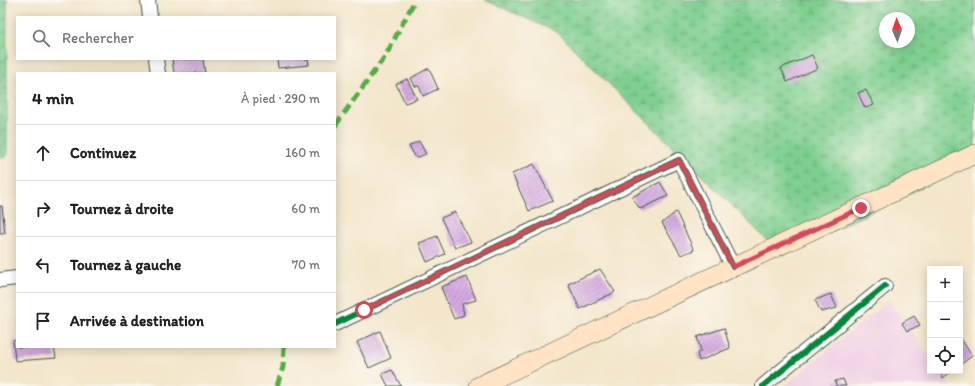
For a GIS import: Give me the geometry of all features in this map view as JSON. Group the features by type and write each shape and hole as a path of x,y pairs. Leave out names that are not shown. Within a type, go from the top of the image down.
{"main road":[{"path":"479,386 975,154"}],"street":[{"path":"148,0 150,16"},
{"path":"156,60 158,72"},
{"path":"336,324 679,160 733,267"},
{"path":"0,280 16,278"},
{"path":"763,386 885,286"}],"shaded area":[{"path":"889,300 927,354 927,374 941,374 950,386 785,386"}],"green space":[{"path":"0,0 7,0 7,156 0,157"},
{"path":"485,0 975,0 975,161 782,255 557,32"}],"building":[{"path":"812,55 818,68 787,82 781,68"},
{"path":"172,60 203,60 205,72 174,72"},
{"path":"277,60 308,60 309,65 278,68"},
{"path":"429,68 438,89 423,96 419,86 415,86 411,78"},
{"path":"407,79 417,99 405,103 396,84"},
{"path":"866,90 874,105 865,108 858,93"},
{"path":"419,141 426,154 416,158 409,146"},
{"path":"534,164 553,201 529,211 512,174"},
{"path":"660,182 668,196 640,209 632,197"},
{"path":"0,206 2,206 5,233 0,233"},
{"path":"455,212 471,242 455,248 441,218"},
{"path":"676,212 694,250 681,255 662,223"},
{"path":"437,236 445,254 427,262 419,243"},
{"path":"600,269 615,292 580,309 568,284"},
{"path":"467,277 476,300 462,304 464,315 454,319 441,287"},
{"path":"831,294 837,308 821,312 815,300"},
{"path":"914,316 920,325 907,331 902,323"},
{"path":"724,328 730,348 699,361 697,353 701,351 697,337"},
{"path":"380,331 391,358 369,368 357,342"},
{"path":"16,340 16,348 54,348 56,358 15,361 13,341"},
{"path":"963,342 972,356 963,363"},
{"path":"392,370 401,386 388,386 382,374"},
{"path":"941,374 948,374 943,378"},
{"path":"843,379 846,386 836,386 835,381"}],"marked path":[{"path":"336,125 386,55 415,0"},
{"path":"277,386 283,367 284,348"}],"cycle path":[{"path":"336,324 679,160 733,267"},
{"path":"763,386 885,286"}],"route":[{"path":"364,310 679,160 733,267 861,208"}]}
